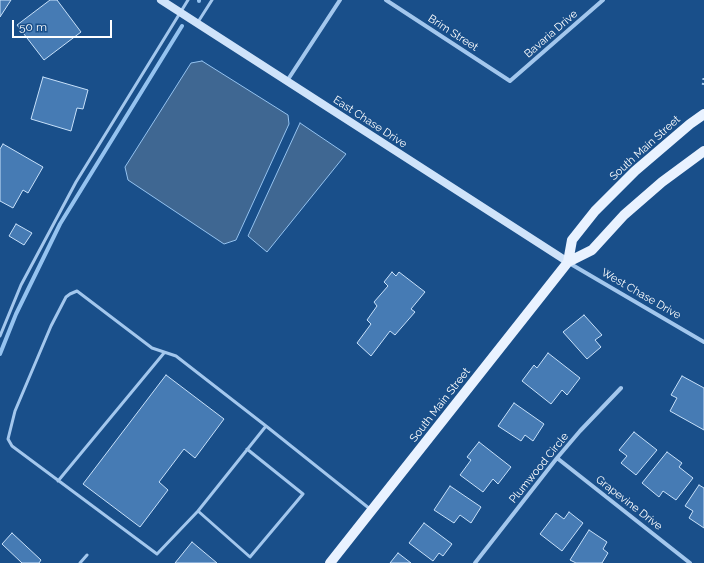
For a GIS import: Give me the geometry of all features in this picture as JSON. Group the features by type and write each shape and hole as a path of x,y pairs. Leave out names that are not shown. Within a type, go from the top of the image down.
{"main road":[{"name":"South Main Street","path":"568,262 572,240 595,211 635,170 704,114"},
{"name":"South Main Street","path":"330,563 568,262 592,250 624,216 656,187 704,151"}],"street":[{"name":"East Chase Drive","path":"161,0 568,262"},
{"path":"286,81 340,0"},
{"name":"Brim Street","path":"386,0 510,81"},
{"name":"Bavaria Drive","path":"510,81 603,0"},
{"name":"West Chase Drive","path":"568,262 704,342"},
{"name":"Plumwood Circle","path":"475,563 557,458 580,431 621,388"},
{"name":"Grapevine Drive","path":"557,458 690,563"}],"lane":[{"path":"0,336 21,285 76,182 188,0"},
{"path":"198,24 212,0"},
{"path":"266,426 198,511 157,554 12,446 8,439 15,411 51,326 66,298 70,294 77,291 152,348 176,356 266,426 372,510"},
{"path":"58,481 164,353"},
{"path":"198,511 250,557 303,494 247,449"},
{"path":"80,563 87,556"}],"path":[{"path":"703,85 704,76"}],"water":[{"path":"202,61 288,115 289,124 236,240 224,244 128,180 125,167 191,63"},
{"path":"300,123 346,154 267,252 248,236"}],"building":[{"path":"0,0 11,0 0,17"},
{"path":"50,0 57,0 81,32 44,60 17,25"},
{"path":"43,77 88,90 83,109 77,108 71,131 31,119"},
{"path":"3,144 43,167 28,193 23,190 13,208 0,201 0,149"},
{"path":"16,224 32,233 24,245 9,236"},
{"path":"392,272 396,276 399,272 425,292 411,309 415,312 395,335 390,331 371,356 357,343 371,324 367,320 377,306 374,302 388,286 384,282"},
{"path":"584,315 602,335 595,340 601,347 587,359 563,332"},
{"path":"548,353 580,378 567,395 562,390 551,404 522,381 534,365 537,368"},
{"path":"166,375 224,419 195,458 184,449 159,482 168,490 140,527 83,484"},
{"path":"682,376 704,388 704,430 670,411 677,398 671,395"},
{"path":"514,403 544,424 533,441 525,435 521,441 498,426"},
{"path":"634,432 657,450 636,475 621,463 627,456 619,450"},
{"path":"479,442 511,467 498,484 493,479 483,492 460,475 471,460 467,457"},
{"path":"667,452 682,463 679,467 693,478 676,500 663,491 659,497 642,483"},
{"path":"699,485 704,488 704,528 689,518 693,511 685,506"},
{"path":"450,486 481,507 471,523 460,515 454,523 434,510"},
{"path":"569,512 583,523 562,551 540,534 556,513 564,519"},
{"path":"424,523 452,544 443,556 439,553 433,561 409,543"},
{"path":"589,530 607,542 603,549 608,553 602,563 576,563 570,560"},
{"path":"12,533 41,560 39,563 22,563 2,544"},
{"path":"192,542 217,563 175,563"},
{"path":"398,553 411,563 390,563"}],"waterway":[{"path":"0,354 16,314 60,224 182,26"}]}
